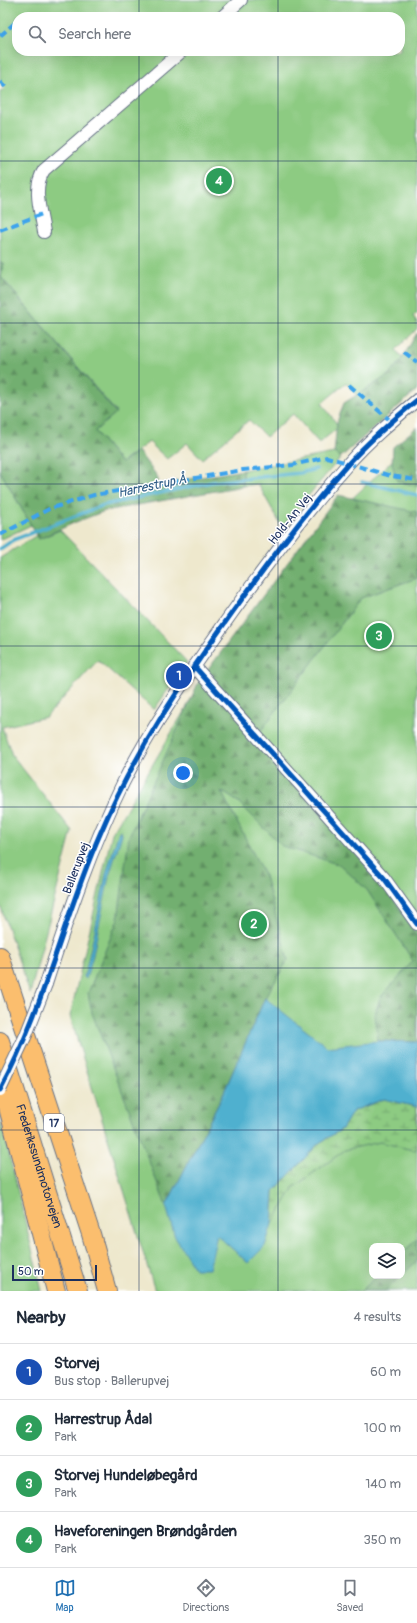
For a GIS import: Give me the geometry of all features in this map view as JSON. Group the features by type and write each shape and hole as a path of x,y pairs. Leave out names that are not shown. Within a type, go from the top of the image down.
{"highway":[{"name":"17","path":"0,956 88,1226 107,1291"},
{"name":"Frederikssundmotorvejen","path":"0,1040 78,1291"},
{"path":"0,1077 56,1291"}],"street":[{"path":"228,12 241,0"},
{"path":"44,232 38,187 40,177 44,170 176,56"},
{"name":"Hold-An Vej","path":"194,666 278,549 344,468 417,400"},
{"path":"194,666 384,878 417,924"},
{"name":"Ballerupvej","path":"0,1090 26,1035 46,984 68,915 99,835 123,782 152,731 194,666"}],"green space":[{"path":"0,0 417,0 417,313 413,316 417,322 417,329 396,350 407,364 363,402 346,383 322,403 339,427 319,443 293,414 266,437 249,420 202,459 187,443 167,459 149,442 121,463 95,431 116,412 1,277 3,263 0,262 0,91 5,89 0,83"},
{"path":"0,262 3,263 1,277 116,413 95,431 121,463 138,451 157,476 159,484 243,470 243,486 105,511 39,539 0,471"},
{"path":"417,333 417,390 341,457 334,453 337,422 344,403 387,376 400,362"},
{"path":"417,427 417,486 397,481 392,463 393,447"},
{"path":"417,437 417,1291 155,1291 70,1016 112,833 189,703 341,509"},
{"path":"334,453 341,457 282,527 258,484 243,486 243,470"},
{"path":"0,471 31,525 0,540"},
{"path":"338,495 417,512 417,578 361,598 254,740 383,883 417,937 417,1042 378,1041 375,1014 380,998 413,961 367,890 340,865 282,846 238,802 221,791 265,876 288,960 265,998 221,1099 166,1206 92,1013 88,993 118,919 129,836 198,683"},
{"path":"60,530 187,662 154,710 98,660 46,717 2,727 12,755 72,831 30,994 0,905 0,558 37,535 39,539"},
{"path":"384,1099 417,1107 417,1149 413,1150 380,1142 345,1150 294,1187 272,1224 274,1191 319,1143 342,1129 353,1111"},
{"path":"0,1117 42,1291 0,1291"},
{"path":"417,1239 417,1261 405,1272 405,1250"},
{"path":"374,1279 398,1279 385,1291 361,1291"}],"water":[{"path":"119,831 121,831 122,834 109,876 93,955 86,979 84,977 106,874"},
{"path":"265,998 327,1047 378,1041 417,1042 417,1107 384,1099 353,1111 342,1129 319,1143 274,1191 272,1224 265,1246 248,1263 217,1235 209,1269 195,1269 175,1237 166,1206 221,1099"}],"waterway":[{"name":"Harrestrup Å","path":"0,549 13,540 104,505 212,482 300,473 316,469"},
{"name":"Harrestrup Å","path":"362,482 417,495"}],"marked path":[{"path":"0,36 12,25"},
{"path":"0,81 7,89"},
{"path":"0,230 42,214"},
{"path":"404,352 417,362"},
{"path":"349,385 392,422"},
{"path":"0,535 49,509 94,495 243,470 293,465 327,457 391,476 417,480"}],"cycle path":[{"path":"0,1090 29,1028 75,898 100,834 113,804 144,746 178,691 215,637 303,517 356,455 417,400"},
{"path":"194,666 384,878 417,924"}],"place":[{"name":"Haveforeningen Brøndgården","path":"219,181"},
{"name":"Storvej Hundeløbegård","path":"379,636"},
{"name":"Storvej","path":"179,676"},
{"name":"Harrestrup Ådal","path":"254,924"}]}
